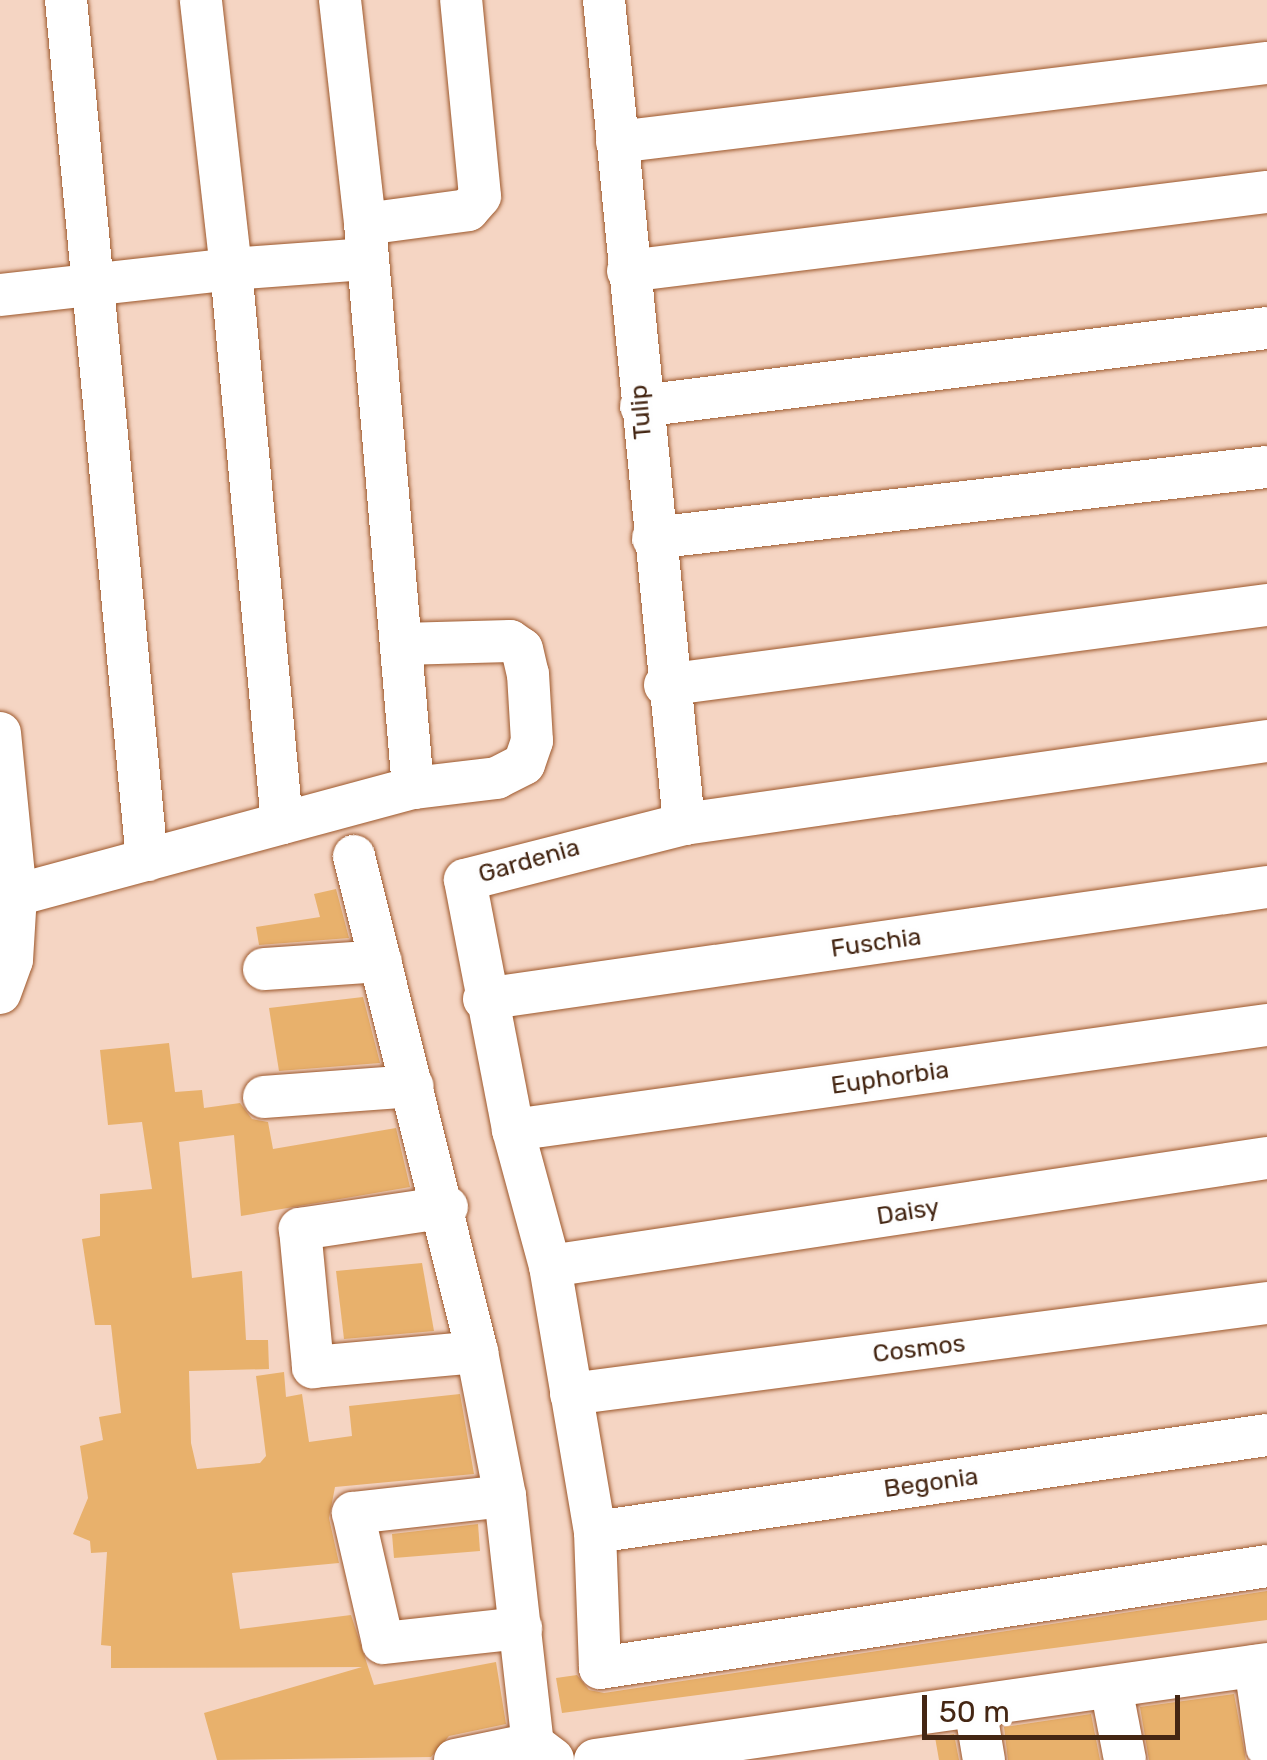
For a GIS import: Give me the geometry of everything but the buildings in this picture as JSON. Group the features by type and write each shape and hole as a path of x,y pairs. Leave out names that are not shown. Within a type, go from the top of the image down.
{"street":[{"path":"66,0 147,860"},
{"path":"201,0 231,269 282,824"},
{"path":"340,0 367,242 413,788"},
{"path":"0,295 231,269 367,242 468,210 480,196 461,0"},
{"name":"Tulip","path":"604,0 665,685 684,824"},
{"path":"617,142 1267,63"},
{"path":"628,271 1267,192"},
{"path":"641,406 1267,328"},
{"path":"653,538 1267,467"},
{"path":"665,685 1267,605"},
{"path":"16,895 413,788 498,778 524,764 532,742 528,674 522,649 510,641 401,644"},
{"path":"0,733 16,895 0,993"},
{"name":"Gardenia","path":"1267,741 684,824 464,880 484,999 513,1130 550,1266 595,1532 600,1668 1267,1566"},
{"path":"354,856 447,1207 505,1496 521,1628 543,1752 455,1760"},
{"name":"Fuschia","path":"484,999 1267,887"},
{"path":"264,969 381,961"},
{"name":"Euphorbia","path":"513,1130 1267,1025"},
{"path":"264,1097 413,1086"},
{"name":"Daisy","path":"550,1266 1267,1158"},
{"path":"447,1207 300,1228 312,1367 477,1352"},
{"name":"Cosmos","path":"572,1394 1267,1303"},
{"name":"Begonia","path":"595,1532 1267,1435"},
{"path":"505,1496 352,1513 383,1644 521,1628"},
{"path":"596,1760 855,1740 975,1707 1261,1665 1267,1747"},
{"path":"1111,1687 1124,1760"},
{"path":"975,1707 984,1760"}]}
